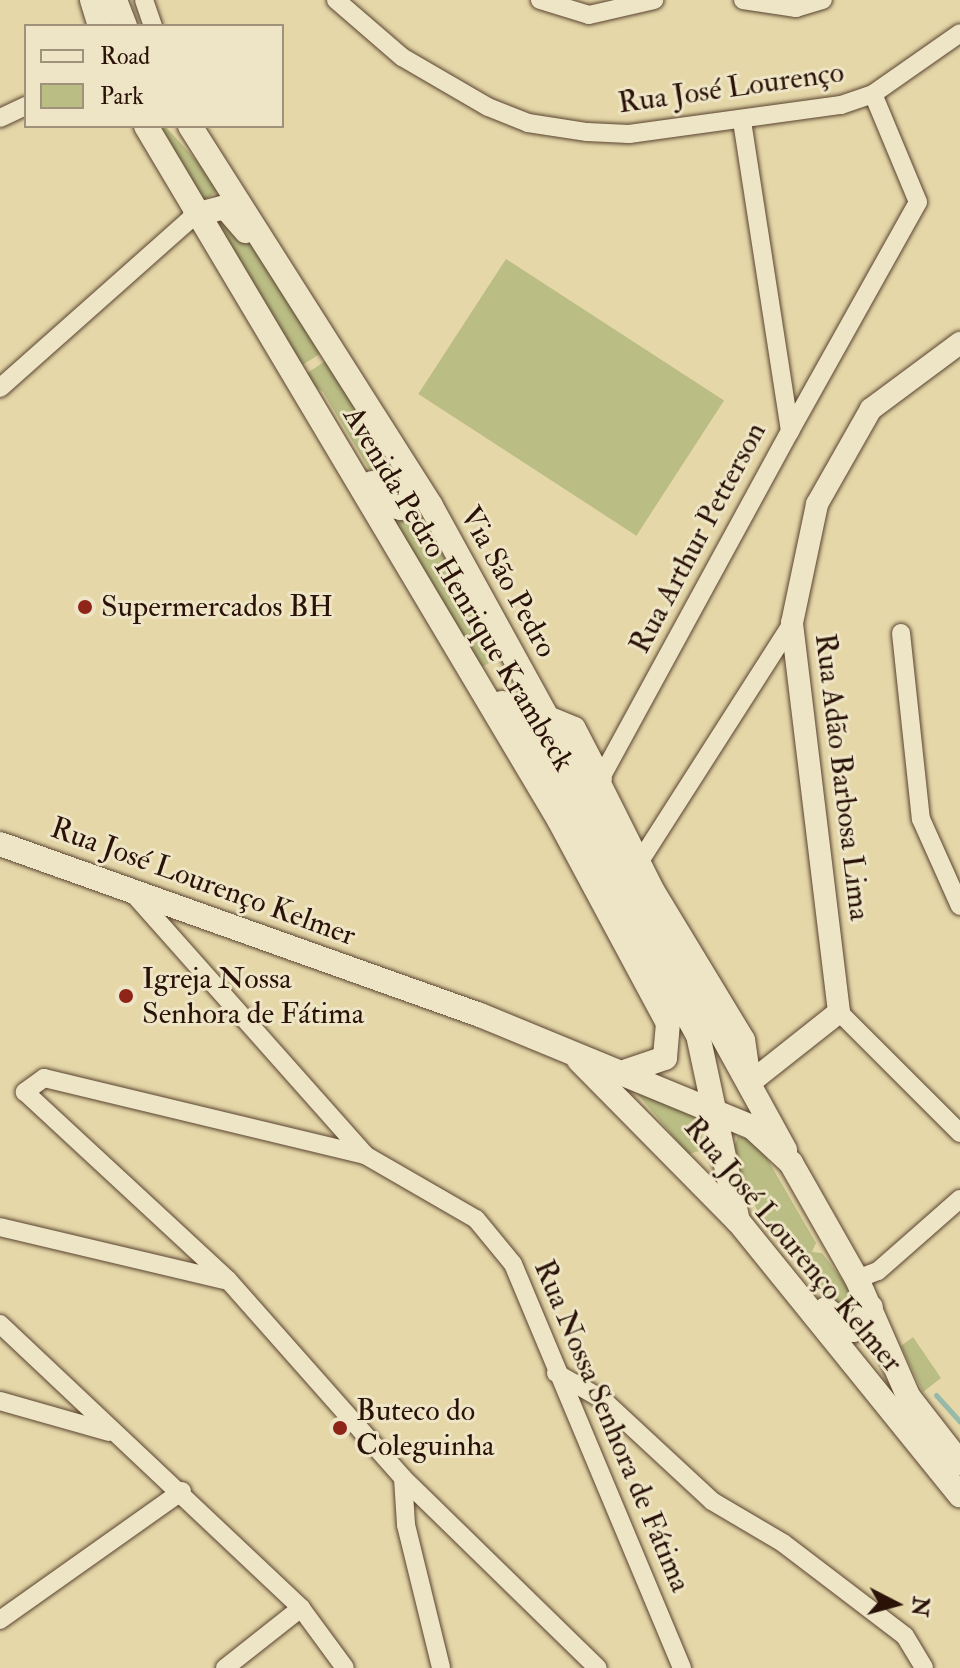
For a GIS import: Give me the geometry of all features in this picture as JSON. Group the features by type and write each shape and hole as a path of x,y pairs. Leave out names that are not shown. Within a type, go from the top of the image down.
{"main road":[{"path":"92,0 99,24"},
{"path":"115,0 124,24"},
{"name":"Avenida Pedro Henrique Krambeck","path":"147,128 195,215 478,682 668,1023 665,1058 627,1071"},
{"name":"Via São Pedro","path":"202,136 413,478 752,1081"},
{"path":"195,215 217,205 233,211 300,315 314,319"},
{"path":"306,398 323,408 385,504 401,508 410,501 413,478"},
{"path":"478,682 528,731 691,1021 716,1112 738,1221"},
{"path":"545,717 574,729 600,779"},
{"name":"Rua José Lourenço Kelmer","path":"0,844 627,1071 752,1127 791,1163 857,1279 908,1396 960,1463"},
{"name":"Rua José Lourenço Kelmer","path":"565,1048 617,1091 738,1221 960,1495"},
{"name":"Avenida Pedro Henrique Krambeck","path":"752,1081 791,1163"},
{"path":"765,1255 798,1277 844,1330 863,1324 871,1307"}],"street":[{"path":"144,0 152,24"},
{"name":"Rua José Lourenço","path":"336,0 402,57 528,123 629,134 742,121 873,94 960,33"},
{"path":"540,0 589,15 654,0"},
{"path":"743,0 796,8 823,0"},
{"path":"790,431 918,202 873,94"},
{"path":"0,118 24,107"},
{"name":"Rua Arthur Petterson","path":"600,779 790,431 742,121"},
{"path":"0,388 195,215"},
{"name":"Rua Adão Barbosa Lima","path":"839,1012 792,623 817,504 847,445 871,409 960,343"},
{"path":"642,858 792,623"},
{"path":"901,633 921,819 960,906"},
{"name":"Avenida Pedro Henrique Krambeck","path":"600,779 746,1039 752,1081"},
{"name":"Rua Nossa Senhora de Fátima","path":"129,889 365,1155 476,1219 513,1264 682,1668"},
{"path":"752,1081 839,1012 960,1133"},
{"path":"365,1155 44,1078 25,1092 228,1280 403,1478 598,1668"},
{"path":"857,1279 878,1271 960,1199"},
{"path":"0,1227 228,1280"},
{"path":"0,1324 112,1433 182,1491 301,1608 345,1668"},
{"path":"556,1373 602,1399 712,1501 783,1543 905,1636 924,1668"},
{"path":"0,1401 112,1433"},
{"path":"403,1478 406,1525 441,1668"},
{"path":"0,1620 182,1491"},
{"path":"225,1668 301,1608"}],"green space":[{"path":"155,128 167,128 222,189 198,203"},
{"path":"220,217 233,219 323,352 296,369 217,226"},
{"path":"506,259 724,401 636,536 418,394"},
{"path":"327,360 401,485 398,497 385,496 323,392 301,377"},
{"path":"418,511 502,656 477,670 394,525"},
{"path":"635,1091 700,1114 703,1150 688,1154"},
{"path":"738,1136 757,1141 816,1243 812,1252 822,1253 859,1302 857,1313 841,1316 762,1222 732,1152"},
{"path":"913,1337 941,1378 923,1392 901,1346"}],"waterway":[{"path":"936,1395 960,1422"}],"place":[{"name":"Supermercados BH","path":"85,607"},
{"name":"Igreja Nossa Senhora de Fátima","path":"126,996"},
{"name":"Buteco do Coleguinha","path":"340,1428"}]}
